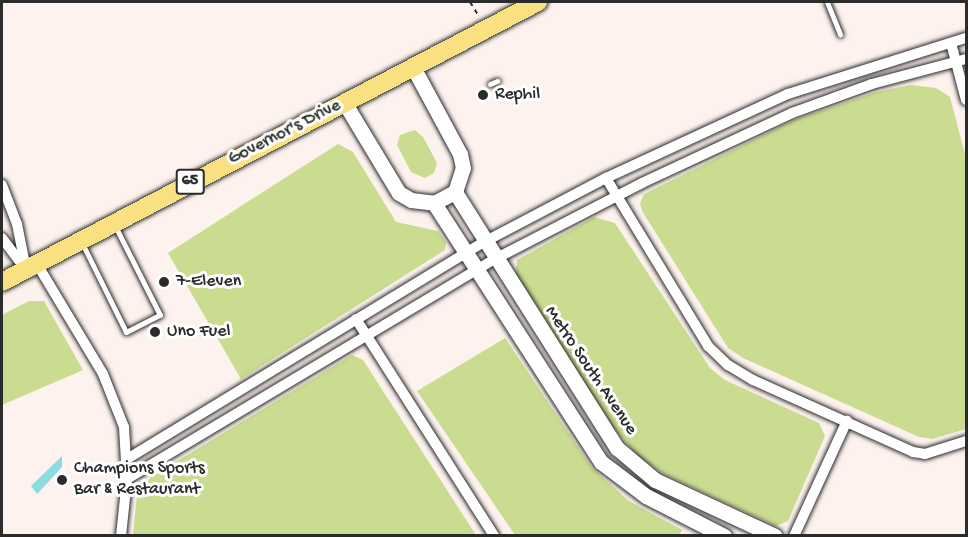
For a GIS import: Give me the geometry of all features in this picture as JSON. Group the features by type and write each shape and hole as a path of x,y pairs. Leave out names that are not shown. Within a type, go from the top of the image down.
{"main road":[{"name":"Governor's Drive","path":"2,282 538,2"}],"street":[{"path":"127,459 484,242 606,178 788,94 966,38"},
{"path":"951,43 961,60 966,100"},
{"path":"127,479 495,259 616,196 792,113 872,84 961,60"},
{"path":"344,102 399,193 411,200 434,203 455,192 463,168 460,154 413,67"},
{"path":"606,178 708,346 728,365 753,380 925,454 966,441"},
{"path":"2,185 32,266"},
{"name":"Metro South Avenue","path":"455,192 484,242 617,448 655,480 775,536"},
{"path":"434,203 601,462 646,496 724,536"},
{"path":"2,238 32,266 103,374 124,427 127,479 121,536"},
{"path":"356,319 494,536"},
{"path":"794,536 846,421"}],"lane":[{"path":"827,2 840,35"},
{"path":"490,84 497,81"},
{"path":"81,240 126,332 160,315 113,223"}],"green space":[{"path":"911,85 936,88 950,97 966,158 966,429 932,439 919,437 743,358 728,348 642,211 640,203 644,194 794,120 876,92"},
{"path":"415,130 423,137 437,163 434,173 425,178 411,172 397,145 400,135"},
{"path":"338,144 353,152 396,222 438,231 446,242 445,250 241,379 168,253"},
{"path":"594,217 615,223 710,368 725,380 819,423 825,436 788,521 776,526 662,473 638,456 606,419 516,274 517,260"},
{"path":"29,301 44,301 83,370 2,405 2,315"},
{"path":"505,338 592,468 629,501 682,530 679,535 515,535 417,391"},
{"path":"352,355 363,360 476,535 133,535 137,496 151,477"}],"water":[{"path":"62,456 62,467 37,494 31,486"}],"place":[{"name":"Rephil","path":"483,95"},
{"name":"7-Eleven","path":"164,282"},
{"name":"Uno Fuel","path":"155,332"},
{"name":"Champions Sports Bar & Restaurant","path":"62,480"}]}
